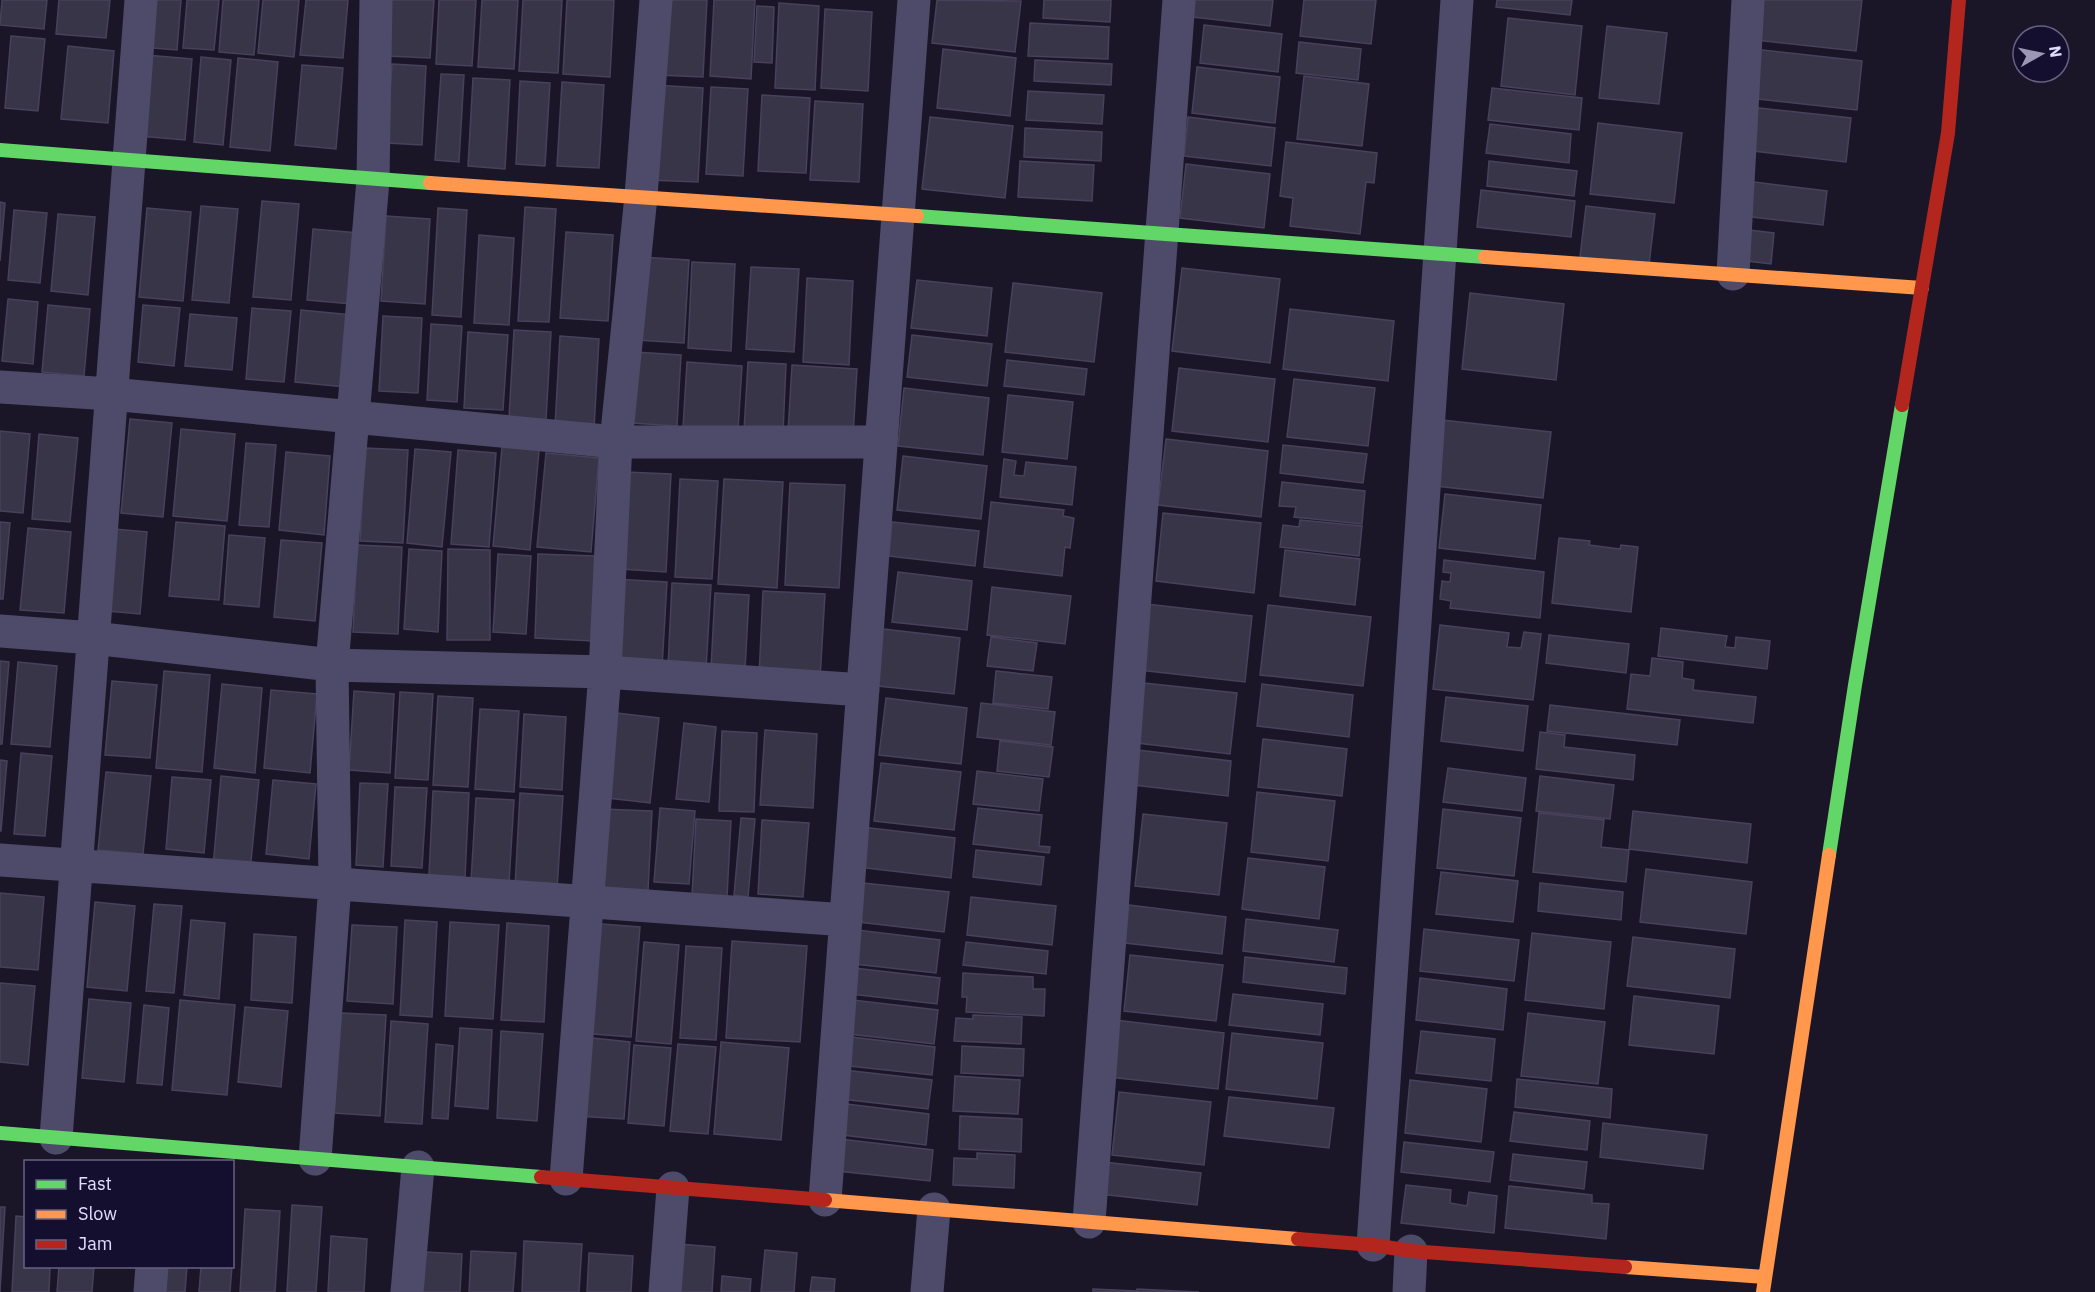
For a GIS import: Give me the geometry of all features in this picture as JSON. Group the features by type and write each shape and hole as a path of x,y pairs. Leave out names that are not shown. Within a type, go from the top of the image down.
{"street":[{"path":"56,1138 141,0"},
{"path":"315,1159 335,884 332,665 373,180 376,0"},
{"path":"566,1179 605,672 616,442 641,196 656,0"},
{"path":"825,1200 914,0"},
{"path":"1089,1221 1179,0"},
{"path":"1373,1245 1457,0"},
{"path":"1733,274 1748,0"},
{"path":"1763,1292 1855,685 1948,133 1959,0"},
{"path":"0,150 373,180 641,196 1922,288"},
{"path":"0,387 111,394 616,442 881,442"},
{"path":"0,632 93,638 332,665 605,672 863,690"},
{"path":"0,860 846,920"},
{"path":"0,1133 56,1138 161,1154 315,1159 1089,1221 1373,1245 1411,1251 1765,1277"},
{"path":"407,1292 418,1167"},
{"path":"665,1292 674,1188"},
{"path":"927,1292 933,1209"},
{"path":"1409,1292 1411,1251"},
{"path":"150,1292 152,1268"}],"building":[{"path":"2,0 47,0 44,29 0,25"},
{"path":"59,0 110,0 106,38 56,34"},
{"path":"145,0 181,0 177,50 141,47"},
{"path":"187,0 219,0 214,50 183,48"},
{"path":"223,0 259,0 254,55 219,52"},
{"path":"263,0 299,0 294,57 258,53"},
{"path":"306,0 348,0 343,58 300,55"},
{"path":"389,0 434,0 430,58 386,56"},
{"path":"439,0 476,0 472,66 436,64"},
{"path":"482,0 518,0 514,69 478,67"},
{"path":"523,0 562,0 558,73 519,71"},
{"path":"567,0 614,0 610,77 563,74"},
{"path":"661,0 707,0 703,77 657,75"},
{"path":"714,0 755,0 751,79 710,76"},
{"path":"937,0 1021,1 1015,52 932,43"},
{"path":"1044,0 1111,0 1110,22 1043,18"},
{"path":"1195,0 1273,0 1270,26 1193,17"},
{"path":"1304,0 1376,0 1371,44 1300,36"},
{"path":"1497,0 1572,0 1570,15 1496,7"},
{"path":"1751,0 1862,0 1856,51 1747,39"},
{"path":"779,3 819,6 815,90 775,88"},
{"path":"757,6 774,7 772,63 754,62"},
{"path":"825,9 872,12 868,91 821,88"},
{"path":"1508,18 1582,26 1575,95 1501,86"},
{"path":"1030,23 1109,27 1108,59 1028,56"},
{"path":"1204,25 1282,34 1278,72 1200,63"},
{"path":"1607,26 1667,33 1659,104 1599,98"},
{"path":"11,36 45,39 38,111 5,108"},
{"path":"1299,42 1361,49 1358,80 1296,73"},
{"path":"68,46 114,51 108,123 61,119"},
{"path":"943,49 1016,58 1010,116 937,108"},
{"path":"1754,49 1862,61 1857,110 1749,98"},
{"path":"146,55 192,59 185,140 139,136"},
{"path":"201,57 231,60 223,145 194,142"},
{"path":"238,58 278,62 270,151 230,147"},
{"path":"1035,60 1112,64 1111,85 1034,81"},
{"path":"392,64 426,66 422,145 387,143"},
{"path":"302,65 343,68 336,149 295,145"},
{"path":"1197,67 1280,77 1275,123 1192,113"},
{"path":"441,74 464,75 459,162 435,160"},
{"path":"1304,76 1369,84 1362,146 1297,139"},
{"path":"473,78 510,80 505,169 468,166"},
{"path":"520,81 550,83 545,166 516,164"},
{"path":"562,82 604,85 599,168 557,166"},
{"path":"654,85 703,88 698,182 648,180"},
{"path":"711,87 748,89 743,176 706,174"},
{"path":"1492,88 1582,98 1579,130 1488,120"},
{"path":"1028,91 1104,95 1102,124 1026,120"},
{"path":"762,95 810,98 806,173 758,171"},
{"path":"815,101 863,104 859,182 810,180"},
{"path":"1750,107 1851,118 1846,162 1745,150"},
{"path":"930,117 1013,126 1005,198 922,189"},
{"path":"1188,117 1275,128 1271,166 1184,156"},
{"path":"1598,123 1682,133 1674,203 1590,194"},
{"path":"1490,124 1571,134 1569,163 1486,153"},
{"path":"1025,128 1102,132 1101,161 1024,157"},
{"path":"1286,142 1377,153 1374,183 1366,182 1360,234 1290,226 1293,198 1280,196"},
{"path":"1020,161 1094,165 1092,201 1018,197"},
{"path":"1489,161 1577,171 1574,196 1487,186"},
{"path":"1186,164 1270,174 1264,228 1180,218"},
{"path":"1746,181 1827,191 1823,225 1743,216"},
{"path":"1481,190 1575,201 1571,237 1477,227"},
{"path":"262,201 299,204 291,300 253,297"},
{"path":"0,202 5,203 0,261"},
{"path":"201,206 238,209 229,303 192,300"},
{"path":"1586,206 1655,214 1649,265 1580,257"},
{"path":"525,207 556,209 549,322 518,321"},
{"path":"147,208 191,212 183,301 139,297"},
{"path":"438,208 467,210 461,317 432,315"},
{"path":"14,210 47,213 40,283 8,280"},
{"path":"58,214 95,217 88,295 51,291"},
{"path":"386,216 430,219 425,304 381,301"},
{"path":"313,229 359,233 352,304 307,300"},
{"path":"1741,229 1774,233 1771,264 1738,260"},
{"path":"566,232 613,235 608,321 560,318"},
{"path":"479,235 514,238 509,325 474,323"},
{"path":"640,257 689,260 684,343 636,340"},
{"path":"692,262 735,264 731,351 688,348"},
{"path":"751,267 799,269 794,352 746,349"},
{"path":"1182,268 1280,279 1270,363 1172,351"},
{"path":"807,278 853,281 849,365 803,362"},
{"path":"917,280 992,288 987,336 911,328"},
{"path":"1013,283 1102,293 1094,362 1005,352"},
{"path":"1470,293 1564,304 1556,380 1462,369"},
{"path":"8,299 38,302 33,364 2,361"},
{"path":"48,305 90,309 84,376 42,372"},
{"path":"143,305 180,308 174,366 138,362"},
{"path":"252,308 291,311 284,382 246,379"},
{"path":"1290,309 1394,321 1388,381 1283,369"},
{"path":"301,310 352,315 345,387 295,382"},
{"path":"190,314 237,318 232,370 185,366"},
{"path":"383,316 422,318 418,393 379,391"},
{"path":"431,324 462,326 457,402 427,400"},
{"path":"514,330 551,332 546,420 509,418"},
{"path":"468,332 508,335 503,410 464,408"},
{"path":"912,335 992,344 987,386 907,377"},
{"path":"560,336 599,339 594,429 555,426"},
{"path":"635,352 681,355 677,426 631,423"},
{"path":"1007,360 1087,369 1084,395 1004,386"},
{"path":"687,362 742,366 738,430 683,427"},
{"path":"748,362 786,364 783,433 744,431"},
{"path":"792,365 857,369 853,436 788,432"},
{"path":"1179,368 1275,379 1268,442 1172,431"},
{"path":"1294,379 1375,388 1368,446 1287,437"},
{"path":"904,388 989,398 983,455 898,446"},
{"path":"1008,395 1073,402 1067,459 1002,452"},
{"path":"130,419 172,423 163,517 121,513"},
{"path":"1442,420 1551,432 1543,498 1435,486"},
{"path":"181,429 235,434 227,521 173,516"},
{"path":"0,431 30,434 23,513 0,511"},
{"path":"39,434 78,438 70,522 32,519"},
{"path":"503,436 540,440 530,550 493,546"},
{"path":"1166,439 1268,451 1261,517 1158,505"},
{"path":"246,443 276,445 269,527 239,525"},
{"path":"1283,445 1367,454 1363,483 1280,473"},
{"path":"365,448 408,450 403,543 360,541"},
{"path":"415,449 451,452 442,547 407,543"},
{"path":"458,450 496,453 489,547 451,544"},
{"path":"286,452 330,456 324,535 279,530"},
{"path":"546,453 599,458 591,552 537,547"},
{"path":"903,456 987,466 981,519 897,510"},
{"path":"1004,459 1016,461 1014,475 1024,476 1026,462 1076,467 1072,505 1000,497"},
{"path":"626,472 671,474 666,572 620,569"},
{"path":"680,479 718,481 712,579 675,577"},
{"path":"724,479 783,482 777,588 718,584"},
{"path":"1282,482 1365,491 1362,524 1294,517 1296,507 1279,506"},
{"path":"790,483 845,485 839,588 785,585"},
{"path":"1445,494 1541,505 1535,559 1439,548"},
{"path":"991,502 1064,510 1063,516 1074,518 1070,548 1065,547 1062,576 984,567"},
{"path":"1163,513 1261,523 1254,593 1156,581"},
{"path":"1300,520 1362,526 1359,556 1280,547 1283,525 1299,527"},
{"path":"0,522 10,523 3,599 0,599"},
{"path":"176,522 225,526 219,600 169,596"},
{"path":"892,522 979,531 975,566 889,556"},
{"path":"28,528 71,532 64,613 20,610"},
{"path":"114,529 147,532 140,614 107,611"},
{"path":"229,535 265,538 259,607 224,604"},
{"path":"1559,538 1590,541 1589,545 1620,549 1621,545 1638,547 1631,612 1552,603"},
{"path":"281,540 322,543 315,621 274,617"},
{"path":"357,545 402,547 398,634 353,632"},
{"path":"409,549 442,551 438,632 404,629"},
{"path":"448,549 490,550 490,640 447,640"},
{"path":"1285,550 1360,559 1355,605 1280,596"},
{"path":"498,554 531,556 526,634 493,632"},
{"path":"538,554 596,556 593,641 535,638"},
{"path":"1444,560 1544,572 1540,618 1450,608 1451,601 1440,599 1442,581 1450,582 1451,573 1443,572"},
{"path":"898,572 972,581 967,630 892,622"},
{"path":"614,579 667,582 662,668 609,665"},
{"path":"672,583 711,585 706,669 668,666"},
{"path":"992,587 1071,596 1065,644 987,635"},
{"path":"763,591 825,594 820,679 759,676"},
{"path":"715,593 749,595 745,670 711,668"},
{"path":"1146,604 1252,616 1245,682 1139,670"},
{"path":"1268,605 1371,617 1363,686 1260,675"},
{"path":"1440,625 1509,633 1507,647 1521,648 1524,632 1541,634 1533,700 1433,689"},
{"path":"875,628 960,638 954,694 868,685"},
{"path":"1661,628 1727,636 1725,647 1735,648 1736,637 1770,641 1767,669 1658,656"},
{"path":"1549,635 1629,644 1626,673 1546,663"},
{"path":"991,637 1037,643 1033,671 987,666"},
{"path":"1652,658 1683,662 1682,678 1694,680 1693,690 1756,697 1753,723 1627,709 1631,674 1650,676"},
{"path":"0,661 9,662 2,744 0,744"},
{"path":"18,662 57,666 50,747 11,744"},
{"path":"164,671 210,675 202,772 156,768"},
{"path":"996,671 1052,677 1048,709 993,703"},
{"path":"112,681 157,685 150,758 105,755"},
{"path":"1144,683 1237,693 1230,754 1137,743"},
{"path":"222,684 262,688 255,773 214,768"},
{"path":"1262,684 1353,695 1349,737 1257,726"},
{"path":"271,690 317,694 310,773 264,768"},
{"path":"354,691 394,694 390,773 349,770"},
{"path":"400,692 433,694 428,780 395,778"},
{"path":"438,696 473,698 468,787 433,785"},
{"path":"1446,697 1528,706 1523,751 1441,741"},
{"path":"886,698 967,708 961,764 879,755"},
{"path":"981,703 1055,712 1051,745 977,737"},
{"path":"1550,705 1680,720 1677,745 1547,731"},
{"path":"480,709 519,711 514,792 475,789"},
{"path":"608,712 659,718 650,803 599,797"},
{"path":"524,714 566,717 562,790 520,787"},
{"path":"684,723 716,727 709,802 676,799"},
{"path":"765,730 817,734 813,808 760,805"},
{"path":"722,731 757,733 754,812 719,811"},
{"path":"1540,732 1565,735 1564,747 1635,755 1633,780 1536,769"},
{"path":"1263,739 1347,749 1342,796 1258,787"},
{"path":"1000,741 1053,747 1049,777 997,771"},
{"path":"1129,749 1231,761 1228,796 1125,784"},
{"path":"21,753 52,756 45,836 14,834"},
{"path":"0,760 7,761 1,831 0,831"},
{"path":"881,763 961,772 954,830 874,821"},
{"path":"1448,768 1526,778 1522,811 1443,802"},
{"path":"977,771 1043,779 1039,811 973,804"},
{"path":"106,772 151,776 143,854 98,850"},
{"path":"221,776 259,780 250,871 213,867"},
{"path":"1540,776 1614,785 1610,819 1536,811"},
{"path":"172,777 211,780 204,853 166,849"},
{"path":"273,780 316,784 309,859 266,854"},
{"path":"360,783 388,784 383,867 356,865"},
{"path":"395,787 427,788 422,868 391,866"},
{"path":"433,791 469,793 465,877 429,875"},
{"path":"1257,792 1335,801 1328,861 1251,852"},
{"path":"520,793 563,796 557,889 515,887"},
{"path":"476,798 514,800 509,883 471,881"},
{"path":"660,808 695,811 689,884 654,882"},
{"path":"978,808 1042,815 1039,846 1050,847 1049,853 973,844"},
{"path":"602,809 652,811 648,891 598,888"},
{"path":"1443,809 1521,818 1514,876 1437,868"},
{"path":"1633,811 1751,824 1747,863 1629,849"},
{"path":"1539,813 1604,820 1601,847 1629,850 1626,882 1533,872"},
{"path":"1143,814 1227,823 1219,895 1135,886"},
{"path":"741,818 755,819 748,897 734,895"},
{"path":"696,819 731,821 727,897 692,895"},
{"path":"762,820 809,823 803,897 758,894"},
{"path":"862,827 955,838 951,878 858,867"},
{"path":"976,850 1044,857 1041,885 973,877"},
{"path":"1248,858 1325,867 1319,919 1242,909"},
{"path":"1646,869 1752,882 1746,934 1640,922"},
{"path":"1441,872 1518,881 1513,922 1436,914"},
{"path":"863,883 949,892 944,932 858,922"},
{"path":"1540,883 1623,892 1621,920 1538,911"},
{"path":"0,893 44,897 38,970 0,967"},
{"path":"971,897 1056,906 1052,945 967,935"},
{"path":"95,902 135,906 127,991 87,987"},
{"path":"154,904 182,906 174,993 146,991"},
{"path":"1129,905 1226,917 1222,954 1125,943"},
{"path":"1246,919 1338,930 1334,962 1243,951"},
{"path":"191,920 225,923 219,999 184,995"},
{"path":"405,920 437,922 432,1017 400,1015"},
{"path":"450,922 499,925 493,1019 445,1016"},
{"path":"507,923 549,926 544,1022 501,1020"},
{"path":"589,923 640,927 631,1037 580,1033"},
{"path":"352,925 397,927 393,1004 347,1001"},
{"path":"1424,929 1519,940 1514,981 1420,971"},
{"path":"857,930 940,940 936,973 854,964"},
{"path":"1532,933 1611,942 1604,1009 1525,1000"},
{"path":"254,934 296,937 292,1003 251,1000"},
{"path":"1633,937 1735,949 1730,998 1627,986"},
{"path":"732,941 807,946 800,1042 726,1038"},
{"path":"644,942 679,945 671,1044 636,1041"},
{"path":"966,942 1048,951 1046,974 963,965"},
{"path":"686,946 722,948 716,1040 680,1038"},
{"path":"1130,955 1223,965 1216,1021 1124,1011"},
{"path":"1245,957 1347,968 1345,994 1243,982"},
{"path":"854,968 940,978 937,1004 851,994"},
{"path":"963,973 1033,977 1033,989 1045,989 1044,1016 966,1012 967,997 962,997"},
{"path":"1420,978 1507,989 1503,1030 1416,1020"},
{"path":"0,983 35,986 28,1065 0,1062"},
{"path":"1233,994 1323,1004 1320,1035 1229,1025"},
{"path":"1634,996 1719,1006 1714,1054 1629,1045"},
{"path":"89,999 131,1003 124,1082 82,1078"},
{"path":"844,999 938,1010 934,1044 840,1033"},
{"path":"180,1000 235,1005 227,1095 172,1090"},
{"path":"144,1005 169,1008 162,1085 137,1083"},
{"path":"245,1007 288,1011 281,1087 238,1082"},
{"path":"341,1013 386,1015 380,1116 334,1113"},
{"path":"1528,1013 1605,1022 1598,1084 1521,1076"},
{"path":"973,1015 1022,1017 1021,1044 954,1041 956,1018 973,1019"},
{"path":"1115,1020 1224,1033 1218,1089 1109,1077"},
{"path":"391,1021 428,1024 422,1124 385,1122"},
{"path":"460,1028 492,1030 488,1109 455,1106"},
{"path":"501,1031 543,1034 537,1121 497,1118"},
{"path":"1421,1031 1495,1039 1491,1081 1416,1073"},
{"path":"1232,1033 1323,1043 1317,1099 1226,1089"},
{"path":"843,1036 935,1047 932,1075 840,1065"},
{"path":"583,1037 630,1042 624,1119 576,1116"},
{"path":"721,1042 789,1048 781,1140 714,1134"},
{"path":"436,1044 453,1046 448,1119 432,1118"},
{"path":"678,1044 716,1047 708,1134 670,1131"},
{"path":"634,1045 671,1048 664,1126 628,1123"},
{"path":"962,1046 1024,1049 1023,1076 961,1073"},
{"path":"844,1070 932,1080 928,1109 841,1099"},
{"path":"955,1076 1020,1080 1018,1114 953,1111"},
{"path":"1517,1079 1612,1089 1610,1118 1515,1107"},
{"path":"1410,1080 1487,1089 1481,1142 1405,1133"},
{"path":"1119,1092 1211,1102 1204,1165 1112,1155"},
{"path":"1229,1097 1334,1108 1329,1148 1224,1136"},
{"path":"838,1103 929,1114 926,1145 834,1134"},
{"path":"1514,1112 1590,1121 1587,1150 1510,1141"},
{"path":"960,1116 1022,1119 1021,1152 959,1149"},
{"path":"1603,1123 1707,1135 1703,1169 1600,1157"},
{"path":"840,1139 933,1150 930,1181 837,1171"},
{"path":"1404,1142 1494,1152 1490,1182 1401,1172"},
{"path":"977,1153 1015,1155 1014,1188 953,1185 954,1158 977,1159"},
{"path":"1513,1154 1587,1162 1584,1189 1510,1180"},
{"path":"1104,1162 1201,1173 1197,1205 1100,1194"},
{"path":"1406,1185 1451,1190 1450,1203 1467,1206 1469,1192 1497,1196 1494,1233 1401,1223"},
{"path":"1509,1186 1592,1195 1592,1203 1609,1204 1606,1239 1505,1228"},
{"path":"292,1205 322,1207 316,1292 287,1292"},
{"path":"0,1207 5,1207 0,1292"},
{"path":"245,1209 280,1211 275,1292 240,1292"},
{"path":"16,1216 24,1217 24,1268 50,1268 49,1292 12,1292"},
{"path":"331,1236 367,1239 364,1292 328,1292"},
{"path":"524,1241 582,1244 579,1292 522,1292"},
{"path":"679,1244 715,1247 712,1292 675,1292"},
{"path":"765,1250 797,1253 794,1292 761,1292"},
{"path":"471,1251 516,1253 513,1292 469,1292"},
{"path":"425,1252 462,1254 460,1292 423,1292"},
{"path":"589,1253 633,1256 631,1292 587,1292"},
{"path":"59,1268 94,1268 92,1292 57,1292"},
{"path":"161,1268 187,1268 185,1292 160,1292"},
{"path":"201,1268 232,1268 230,1292 199,1292"},
{"path":"722,1276 751,1279 750,1292 721,1292"},
{"path":"812,1277 835,1279 834,1292 810,1292"},
{"path":"1093,1289 1137,1291 1137,1289 1199,1292 1093,1292"}],"traffic: fast":[{"path":"0,150 430,183"},
{"path":"917,216 1485,257"},
{"path":"1829,855 1902,405"},
{"path":"0,1133 541,1177"}],"traffic: slow":[{"path":"430,183 917,216"},
{"path":"1485,257 1922,288"},
{"path":"1763,1292 1829,855"},
{"path":"825,1200 1298,1239"},
{"path":"1625,1267 1765,1277"}],"traffic: jam":[{"path":"1902,405 1948,133 1959,0"},
{"path":"541,1177 825,1200"},
{"path":"1298,1239 1373,1245 1411,1251 1625,1267"}]}
